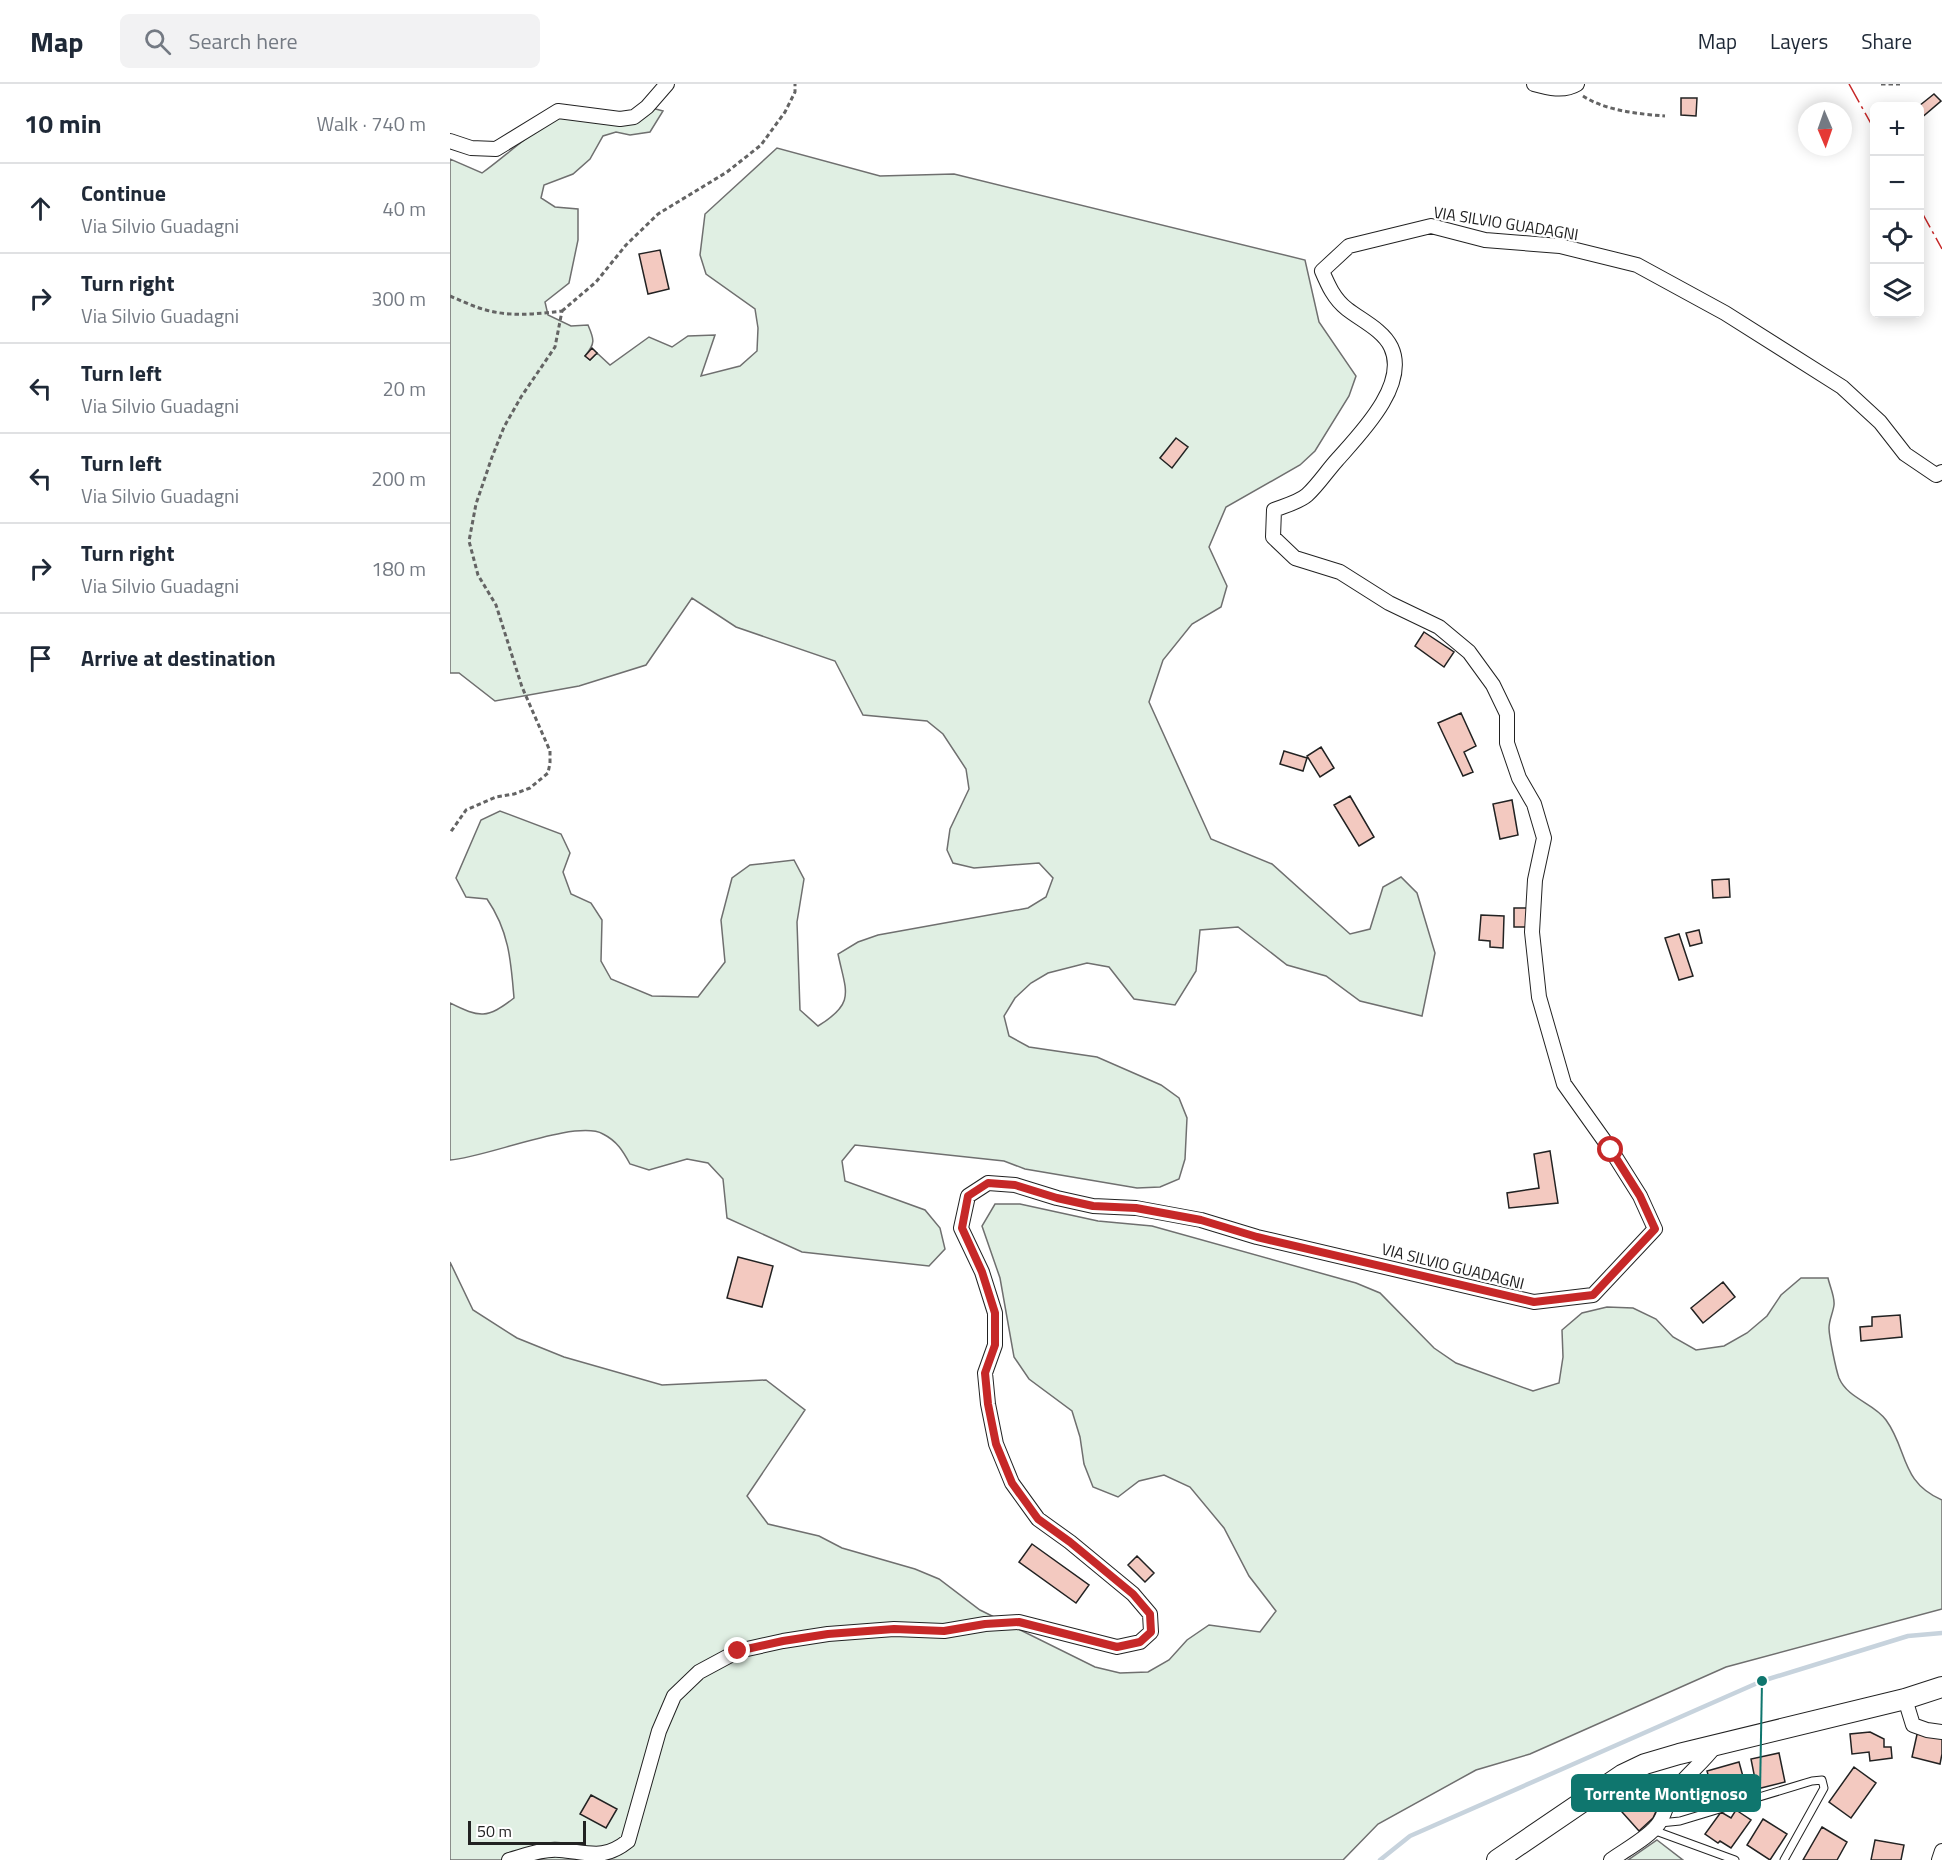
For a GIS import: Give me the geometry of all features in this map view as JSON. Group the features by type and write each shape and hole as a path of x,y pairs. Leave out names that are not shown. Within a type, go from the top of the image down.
{"street":[{"path":"450,141 471,148 496,149 558,111 620,120 634,117 647,107 667,84"},
{"path":"1534,84 1553,90 1576,85"},
{"name":"VIA SILVIO GUADAGNI","path":"509,1860 558,1850 602,1860 618,1853 628,1841 659,1731 674,1696 699,1672 738,1651 828,1634 894,1629 944,1631 985,1624 1019,1622 1117,1647 1140,1642 1151,1632 1150,1614 1133,1594 1038,1519 1012,1483 996,1444 985,1373 995,1345 995,1313 982,1272 962,1228 968,1196 988,1183 1015,1185 1093,1206 1136,1208 1201,1220 1257,1237 1534,1302 1593,1295 1655,1229 1635,1187 1564,1084 1539,997 1532,932 1535,880 1544,838 1534,804 1520,778 1507,743 1507,714 1493,684 1469,652 1439,627 1389,603 1340,572 1295,558 1273,537 1274,510 1306,496 1356,438 1377,412 1392,383 1397,362 1390,344 1365,321 1346,308 1332,292 1322,271 1349,246 1431,226 1485,240 1560,246 1637,265 1725,313 1842,387 1880,422 1905,454 1936,475 1942,472"},
{"path":"1497,1860 1622,1775 1653,1761 1905,1699 1942,1687"},
{"path":"1905,1699 1913,1725 1942,1732"},
{"path":"1611,1860 1656,1826 1673,1792 1703,1763 1716,1745"},
{"path":"1939,1860 1942,1851"}],"lane":[{"path":"1656,1826 1822,1780 1824,1788 1784,1860"},
{"path":"1656,1826 1735,1860"}],"path":[{"path":"450,296 501,313 533,314 562,311 596,282 626,245 658,214 727,172 761,145 785,112 795,92 795,84"},
{"path":"1881,84 1900,84"},
{"path":"1576,85 1579,93 1593,102 1618,110 1665,116"},
{"path":"450,833 466,810 496,797 530,788 548,772 550,763 550,751 522,687 496,605 478,575 469,541 476,504 504,427 555,347 562,311"}],"green space":[{"path":"652,108 663,111 650,132 630,135 616,132 603,136 590,159 573,174 544,185 541,198 555,207 578,209 578,240 569,283 545,302 548,315 571,326 588,325 593,341 585,356 590,360 597,353 610,365 649,337 672,347 688,336 715,335 701,376 740,366 757,351 758,328 755,309 706,274 700,255 705,214 777,148 880,176 954,174 1305,260 1319,322 1356,376 1349,396 1315,451 1300,465 1226,507 1209,547 1227,586 1221,607 1192,624 1163,660 1149,702 1211,839 1272,864 1350,934 1370,929 1383,887 1401,877 1417,893 1435,953 1422,1016 1360,1001 1326,976 1287,965 1238,927 1200,930 1196,971 1175,1005 1134,999 1109,967 1087,963 1048,973 1031,983 1015,998 1004,1016 1009,1036 1029,1047 1097,1057 1161,1085 1179,1098 1187,1118 1185,1159 1179,1179 1160,1187 1137,1188 1025,1169 1004,1161 855,1145 842,1161 845,1181 925,1210 940,1228 945,1249 929,1266 802,1252 727,1218 723,1179 708,1163 687,1159 649,1170 630,1164 616,1143 603,1134 590,1131 552,1135 466,1158 450,1160 450,1003 469,1012 483,1014 497,1010 514,998 508,947 500,923 487,899 466,897 456,878 481,820 500,811 561,834 570,853 563,872 571,894 591,903 602,920 601,961 611,979 652,996 698,997 725,962 721,920 732,878 750,865 794,860 804,879 797,922 800,1010 818,1026 838,1010 845,996 844,978 838,954 858,942 878,935 1028,908 1046,897 1053,878 1039,863 974,868 953,863 947,850 950,829 969,789 966,769 943,734 927,721 863,715 835,661 736,627 692,598 646,665 579,686 495,701 459,673 450,673 450,159 482,173 528,137 557,119 604,117"},
{"path":"995,1204 1020,1204 1098,1221 1152,1226 1356,1283 1380,1293 1434,1348 1456,1363 1533,1391 1559,1383 1563,1357 1562,1330 1582,1313 1607,1307 1633,1308 1656,1319 1673,1337 1696,1350 1724,1346 1747,1333 1767,1316 1781,1295 1801,1278 1828,1278 1834,1302 1829,1332 1839,1378 1848,1391 1881,1414 1893,1431 1912,1475 1928,1493 1942,1500 1942,1609 1726,1667 1530,1754 1476,1770 1378,1824 1343,1860 450,1860 450,1262 473,1310 517,1338 564,1357 662,1385 766,1380 805,1410 747,1496 768,1524 819,1536 842,1548 915,1569 939,1579 980,1610 1095,1667 1120,1673 1148,1672 1169,1660 1187,1640 1209,1625 1260,1632 1276,1611 1249,1576 1224,1528 1190,1487 1164,1475 1139,1481 1118,1497 1093,1487 1084,1464 1080,1437 1072,1411 1029,1379 1014,1357 1000,1278 982,1226"},
{"path":"1657,1840 1683,1860 1628,1860"}],"building":[{"path":"1934,94 1941,101 1924,116 1924,102"},
{"path":"1681,98 1697,98 1696,116 1681,115"},
{"path":"660,250 669,289 648,294 639,254"},
{"path":"592,348 597,353 590,360 585,356"},
{"path":"1176,438 1188,447 1172,468 1160,458"},
{"path":"1424,632 1454,652 1444,667 1415,646"},
{"path":"1461,713 1476,746 1464,752 1473,772 1463,776 1438,723"},
{"path":"1321,747 1334,768 1320,777 1307,756"},
{"path":"1284,751 1307,758 1303,771 1280,764"},
{"path":"1350,796 1374,837 1359,846 1334,805"},
{"path":"1512,800 1518,835 1500,839 1493,804"},
{"path":"1729,879 1730,897 1713,898 1712,880"},
{"path":"1514,908 1528,908 1528,927 1514,927"},
{"path":"1481,915 1504,916 1503,948 1490,947 1490,941 1479,940"},
{"path":"1699,930 1702,943 1690,946 1686,933"},
{"path":"1679,934 1693,976 1679,980 1665,938"},
{"path":"1550,1151 1558,1203 1509,1208 1507,1193 1539,1188 1534,1154"},
{"path":"738,1257 773,1266 762,1307 727,1298"},
{"path":"1723,1282 1735,1297 1703,1323 1691,1308"},
{"path":"1900,1315 1902,1337 1861,1341 1860,1327 1872,1326 1872,1317"},
{"path":"1032,1544 1089,1585 1076,1603 1019,1562"},
{"path":"1137,1556 1154,1573 1145,1582 1128,1565"},
{"path":"1918,1730 1942,1736 1940,1764 1912,1757"},
{"path":"1870,1732 1884,1739 1884,1747 1891,1747 1892,1758 1870,1761 1869,1752 1852,1754 1850,1734"},
{"path":"1779,1753 1785,1782 1757,1789 1751,1759"},
{"path":"1739,1762 1747,1791 1715,1800 1707,1771"},
{"path":"1854,1767 1876,1783 1851,1818 1829,1802"},
{"path":"1657,1775 1668,1785 1653,1818 1639,1831 1614,1803 1631,1787 1638,1795"},
{"path":"591,1795 617,1809 606,1828 580,1814"},
{"path":"1736,1810 1751,1820 1731,1848 1705,1834 1721,1812 1731,1818"},
{"path":"1763,1819 1787,1834 1770,1860 1747,1845"},
{"path":"1822,1827 1847,1842 1837,1860 1803,1860"},
{"path":"1875,1840 1904,1845 1901,1860 1871,1860"}],"waterway":[{"path":"1380,1860 1410,1836 1762,1681 1908,1636 1942,1633"}],"power":[{"path":"1849,84 1870,122"},
{"path":"1921,210 1942,249"}],"place":[{"name":"Torrente Montignoso","path":"1762,1681"}],"route":[{"path":"738,1651 828,1634 894,1629 944,1631 985,1624 1019,1622 1117,1647 1140,1642 1151,1632 1150,1614 1133,1594 1038,1519 1012,1483 996,1444 985,1373 995,1345 995,1313 982,1272 962,1228 968,1196 988,1183 1015,1185 1093,1206 1136,1208 1201,1220 1257,1237 1534,1302 1593,1295 1655,1229 1640,1196 1611,1150"}]}
